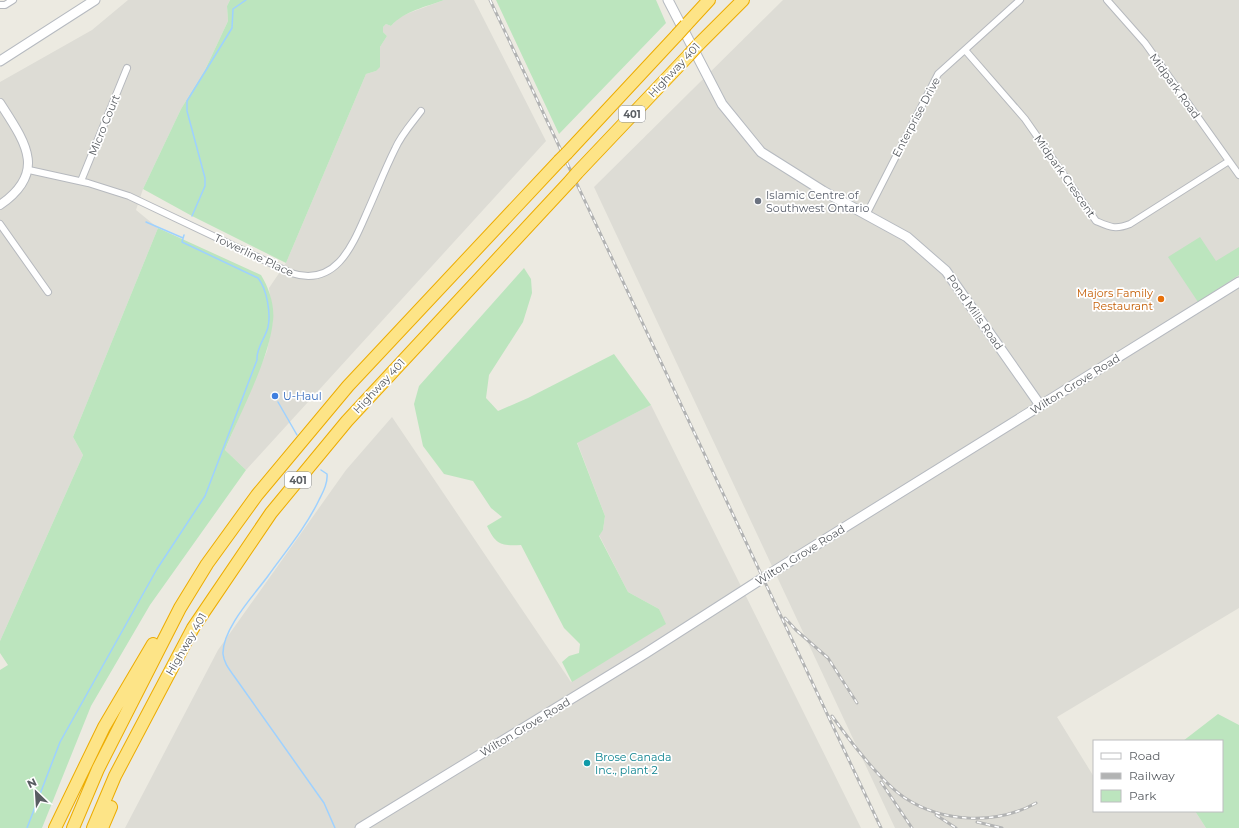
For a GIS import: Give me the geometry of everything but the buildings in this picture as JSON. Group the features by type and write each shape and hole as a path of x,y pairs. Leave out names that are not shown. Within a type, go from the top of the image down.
{"highway":[{"name":"Highway 401","path":"73,828 102,762 180,608 207,564 257,495 306,434 348,386 709,0"},
{"name":"Highway 401","path":"92,828 115,776 193,628 271,513 347,420 574,176 698,45 743,0"},
{"path":"55,828 104,727 163,628 180,608"},
{"path":"102,828 139,742 140,728"}],"main road":[{"path":"0,61 95,0"},
{"name":"Pond Mills Road","path":"668,0 722,104 761,152 823,191 907,237 946,270 1040,405"},
{"name":"Wilton Grove Road","path":"360,828 646,653 1040,405 1239,282"}],"street":[{"path":"0,5 5,5 13,0"},
{"name":"Enterprise Drive","path":"866,215 938,74 1020,0"},
{"name":"Midpark Road","path":"1107,0 1145,43 1239,175"},
{"name":"Midpark Crescent","path":"965,50 1025,119 1096,221 1118,229 1130,224 1229,161"},
{"name":"Micro Court","path":"81,181 127,68"},
{"path":"0,103 25,145 29,161 28,170 19,188 0,205"},
{"name":"Towerline Place","path":"28,170 81,181 129,196 291,273 304,276 317,275 337,265 350,250 395,147 421,112"},
{"path":"0,224 48,292"}],"shaded area":[{"path":"128,0 230,0 227,6 228,21 205,70 181,109 143,189 136,210 158,228 73,437 83,455 0,641 0,82 92,30"},
{"path":"444,0 474,0 546,141 246,470 225,450 267,351 273,320 269,288 286,263 366,74 376,71 380,47 387,36 383,32 383,27 386,24 391,26 398,18"},
{"path":"783,0 1239,0 1239,608 1057,717 1093,775 1093,812 1196,812 1206,828 895,828 594,187"},
{"path":"651,405 861,828 125,828 218,650 346,470 392,417 571,682 665,624 659,609 628,592 599,535 603,530 605,516 577,442"}],"green space":[{"path":"230,0 444,0 409,13 391,26 386,24 383,27 383,32 387,36 380,47 380,67 376,71 366,74 286,263 192,216 143,189 181,109 205,70 228,21 227,6"},
{"path":"496,0 656,0 666,23 559,134"},
{"path":"158,228 261,275 269,291 272,303 273,321 266,352 225,450 246,470 150,605 91,706 42,828 0,828 0,670 8,665 0,653 0,641 83,455 73,437"},
{"path":"1200,237 1216,261 1239,247 1239,275 1198,302 1168,257"},
{"path":"524,268 531,279 532,293 523,322 489,375 486,398 498,411 528,398 614,354 651,405 577,443 605,516 603,530 599,536 628,592 659,609 666,624 572,682 562,662 569,656 579,653 580,644 564,628 521,545 500,543 493,537 487,526 502,517 491,508 473,481 444,474 423,446 414,404 419,386"},
{"path":"1218,714 1239,725 1239,828 1206,828 1196,812 1223,812 1223,740 1184,740"}],"waterway":[{"path":"192,216 205,186 205,178 187,111 187,101 232,28 233,9 246,0"},
{"path":"146,222 183,238"},
{"path":"27,828 60,742 157,569 205,496 257,360 259,347 267,331 269,322 268,302 264,288 258,278 182,242 184,235"},
{"path":"278,402 297,435"},
{"path":"321,470 327,474 327,481 324,491 314,510 295,539 247,602 233,623 224,644 223,654 224,660 229,668 324,803 335,828"}],"railway":[{"path":"490,0 881,828"},
{"path":"785,618 796,630 828,658 857,703"},
{"path":"832,716 856,748 886,782 895,791 920,806 953,816 987,818 1021,810 1036,803"},
{"path":"881,782 912,828"},
{"path":"936,815 956,828"},
{"path":"977,822 1002,828"}],"place":[{"name":"Islamic Centre of Southwest Ontario","path":"758,201"},
{"name":"Majors Family Restaurant","path":"1161,299"},
{"name":"U-Haul","path":"275,396"},
{"name":"Brose Canada Inc., plant 2","path":"587,763"}]}
